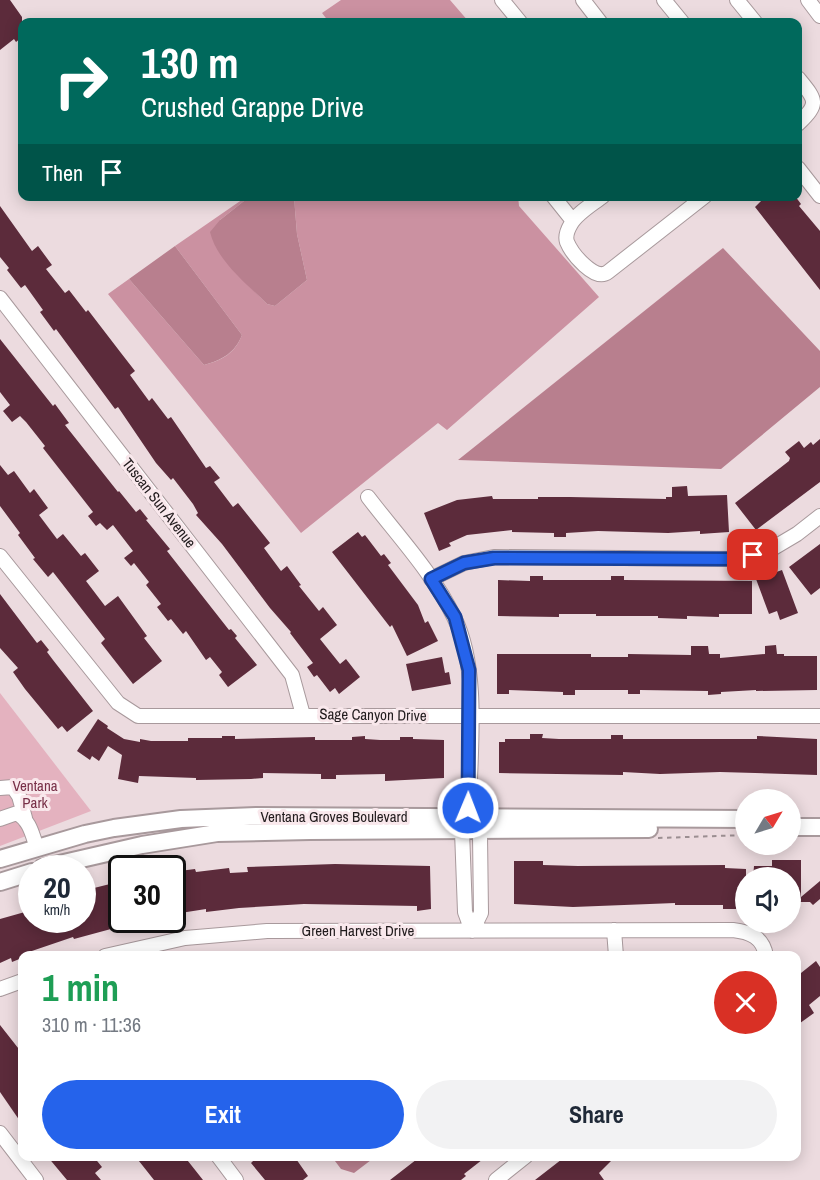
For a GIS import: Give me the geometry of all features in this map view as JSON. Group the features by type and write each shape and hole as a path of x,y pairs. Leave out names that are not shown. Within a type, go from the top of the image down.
{"street":[{"path":"502,0 517,18"},
{"path":"583,0 597,18"},
{"path":"664,0 679,18"},
{"path":"737,0 752,18"},
{"path":"808,0 820,16"},
{"path":"802,83 813,97 815,106 813,111 802,120"},
{"path":"802,173 820,196"},
{"path":"557,201 573,221"},
{"path":"597,201 573,221 566,237 569,245 592,272 604,275 699,201"},
{"name":"Tuscan Sun Avenue","path":"0,298 292,675 303,715"},
{"path":"368,497 431,579 455,617 469,670 470,826 465,912 472,931"},
{"path":"431,579 464,563 494,558 735,559 770,550 797,534 820,516"},
{"name":"Sage Canyon Drive","path":"0,555 118,704 138,716 820,716"},
{"path":"0,788 13,787 20,796 25,818 40,855"},
{"path":"0,819 17,813 25,818"},
{"name":"Ventana Groves Boulevard","path":"0,859 85,834 181,819 256,816 470,826 735,828"},
{"name":"Ventana Groves Boulevard","path":"96,856 142,845 217,833 735,819"},
{"path":"801,819 820,819"},
{"path":"801,827 820,827"},
{"path":"0,882 18,876"},
{"path":"614,930 616,951"},
{"name":"Green Harvest Drive","path":"127,951 175,940 222,934 290,931 614,930 746,931 762,943 764,951"},
{"path":"0,989 18,982"},
{"path":"0,1132 18,1156"},
{"path":"22,1161 36,1180"},
{"path":"222,1161 236,1180"},
{"path":"496,1180 520,1161"}],"green space":[{"name":"Ventana Park","path":"0,693 91,811 0,846"}],"shaded area":[{"path":"341,0 450,0 466,18 326,18 322,13"},
{"path":"240,201 244,201 220,220 233,270 267,304 275,306 307,280 297,234 294,201 518,201 519,206 599,297 447,430 438,423 301,533 108,294 129,279 204,365 217,361 236,347 242,335 175,246"},
{"path":"244,201 294,201 297,234 307,280 275,306 267,304 233,271 219,253 210,232 220,220"},
{"path":"175,246 242,335 236,347 227,355 204,365 129,279"},
{"path":"723,248 820,351 820,387 721,469 458,460"},
{"path":"335,1161 370,1161 354,1173 341,1169"}],"building":[{"path":"0,0 10,0 22,17 18,18 18,40 16,42 14,39 0,50"},
{"path":"761,201 799,201 801,204 799,206 820,231 820,290 755,207"},
{"path":"0,206 32,251 38,246 52,265 46,269 65,293 69,290 86,312 88,310 135,371 130,375 149,401 152,398 168,419 171,417 206,468 210,466 220,478 214,482 233,507 238,503 270,543 264,548 281,571 287,566 301,585 299,586 319,611 323,607 337,625 320,639 340,664 346,659 360,677 339,694 335,688 330,692 317,675 314,677 307,667 313,663 291,632 222,544 196,515 198,513 193,504 173,478 171,480 156,463 118,407 115,409 56,329 54,331 40,312 43,310 25,285 21,288 7,270 9,268 0,257"},
{"path":"0,339 53,406 55,404 69,423 65,425 118,492 136,512 140,509 148,519 146,520 170,549 167,551 229,630 231,629 237,636 235,638 257,665 228,687 219,675 222,672 210,657 206,660 186,631 183,634 157,607 161,604 146,585 149,582 134,563 131,566 124,558 133,551 113,525 107,530 100,523 96,526 88,516 93,512 43,448 45,446 26,422 20,416 12,422 3,411 10,405 0,392"},
{"path":"820,439 820,482 756,530 735,503 789,461 790,458 785,452 799,441 804,448"},
{"path":"0,465 8,475 14,471 30,493 34,489 48,508 39,515 57,539 63,534 81,556 85,553 99,571 86,581 105,606 118,596 147,636 144,638 162,661 133,684 101,643 105,639 53,572 48,577 33,559 35,558 18,535 20,533 0,506"},
{"path":"687,486 688,496 727,495 729,532 700,534 700,531 668,533 598,531 566,533 566,537 554,537 554,533 512,532 512,530 467,535 449,543 451,546 439,551 424,513 457,500 492,496 493,499 570,497 666,499 666,497 672,497 672,487"},
{"path":"358,532 362,537 365,535 381,556 384,554 391,563 388,565 418,605 425,623 428,621 438,641 407,656 392,625 390,627 332,552"},
{"path":"820,544 820,588 811,595 789,567"},
{"path":"782,570 798,613 780,620 777,611 769,614 756,579"},
{"path":"530,576 543,576 543,580 611,580 611,576 624,576 624,580 752,581 752,614 719,614 719,617 687,616 687,619 658,618 658,616 596,616 596,614 559,614 559,617 498,616 498,580 530,581"},
{"path":"0,594 37,643 41,640 49,650 47,652 93,711 67,732 62,726 58,729 25,689 13,672 18,668 0,648"},
{"path":"776,645 777,654 784,654 784,656 817,656 817,690 756,690 708,695 708,691 640,690 640,694 628,694 628,690 575,690 575,695 563,695 563,692 509,690 509,694 497,694 497,654 591,654 591,657 628,657 628,654 691,655 691,646 708,646 709,654 720,654 720,658 765,654 765,646"},
{"path":"442,657 445,673 449,672 451,684 412,691 406,664"},
{"path":"98,719 124,739 140,742 140,739 188,741 188,738 222,738 222,736 235,736 235,739 315,737 315,740 352,740 352,737 365,736 365,739 380,740 400,740 400,737 413,737 413,739 444,740 444,778 385,781 385,774 336,775 336,779 321,779 321,774 263,773 263,778 251,779 196,780 196,778 139,776 138,783 118,779 122,755 108,746 99,761 92,756 90,760 77,751"},
{"path":"530,734 543,734 542,738 559,739 611,739 611,735 623,735 623,739 757,739 757,736 817,739 817,775 720,772 660,774 623,772 623,775 499,773 499,742 505,742 505,739 530,739"},
{"path":"772,860 801,860 801,867 754,867 772,866"},
{"path":"514,861 543,861 543,865 578,866 725,865 725,868 735,868 735,909 723,909 723,905 675,905 675,903 573,907 514,904"},
{"path":"335,864 430,866 431,909 417,911 417,906 304,904 186,912 186,870 195,869 196,872 229,868 230,873 248,872 247,867"},
{"path":"820,881 820,899 813,905 810,902 801,902 801,897"},
{"path":"108,884 108,930 74,939 73,937 32,951 18,951 18,960 12,962 11,958 0,963 0,919 18,914 18,933 96,933 96,888"},
{"path":"816,961 820,967 820,996 809,1005 814,1013 801,1022 801,973"},
{"path":"0,1025 18,1048 18,1118 0,1092"},
{"path":"51,1161 97,1161 102,1167 95,1173 101,1180 67,1180"},
{"path":"139,1161 188,1161 203,1180 154,1180"},
{"path":"253,1161 298,1161 308,1176 303,1180 265,1180 251,1163"},
{"path":"415,1161 481,1161 464,1174 466,1176 461,1180 390,1180"},
{"path":"560,1161 611,1161 599,1173 604,1180 535,1180"}],"route":[{"path":"468,808 469,670 455,617 431,579 464,563 494,558 735,559 753,555"}]}
